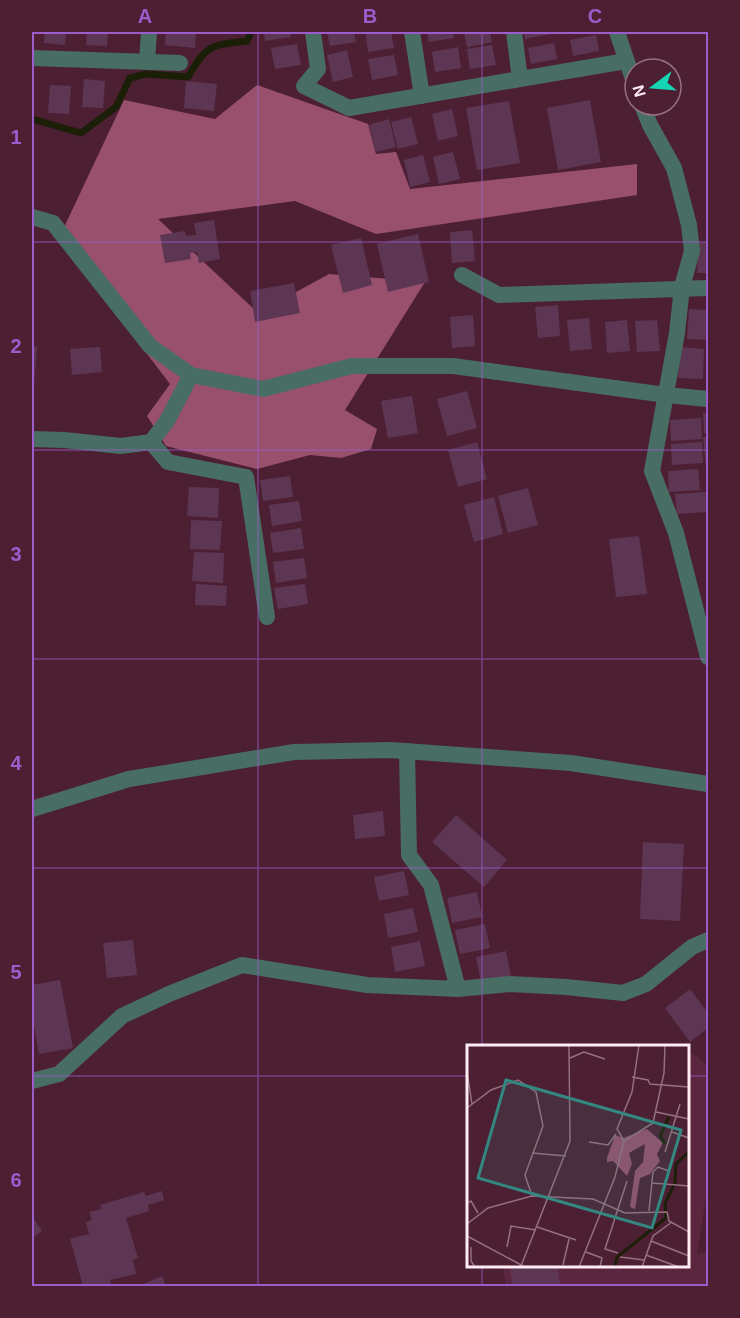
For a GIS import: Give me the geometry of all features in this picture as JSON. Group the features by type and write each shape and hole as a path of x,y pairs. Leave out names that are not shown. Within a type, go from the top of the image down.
{"street":[{"path":"147,62 149,32"},
{"path":"313,32 318,69 304,86 349,108 623,62"},
{"path":"412,32 422,96"},
{"path":"514,32 520,79"},
{"path":"616,32 625,57"},
{"path":"32,58 180,63"},
{"path":"647,117 674,168 689,225 693,251 682,287 677,333 652,471 676,533 708,657"},
{"path":"32,217 53,223 150,346 191,375 263,389 352,366 453,366 708,399"},
{"path":"462,275 499,295 682,287 708,288"},
{"path":"32,439 121,446 151,442 167,421 191,375"},
{"path":"151,442 168,462 246,477 267,616"},
{"path":"407,751 409,855 431,885 458,988"},
{"path":"32,809 129,779 294,752 407,751 571,763 708,784"},
{"path":"32,1081 59,1074 122,1016 169,993 242,965 367,985 458,988 510,984 623,993 646,984 692,947 708,940"}],"shaded area":[{"path":"257,85 368,124 376,154 396,152 410,189 637,164 637,195 376,234 295,201 158,219 258,313 329,274 425,282 345,410 377,429 371,449 341,458 310,455 257,469 166,446 147,416 170,384 59,238 124,100 215,119"},
{"path":"689,1054 694,1054 708,1066 708,1185 697,1254 708,1253 708,1286 506,1286 503,1267 689,1267"}],"building":[{"path":"45,32 66,32 65,45 44,43"},
{"path":"87,32 108,32 107,46 86,45"},
{"path":"166,32 196,32 195,48 165,45"},
{"path":"264,32 290,32 291,37 265,41"},
{"path":"327,32 354,32 356,42 330,46"},
{"path":"365,32 391,32 394,48 368,52"},
{"path":"427,32 453,32 454,38 429,42"},
{"path":"464,32 490,32 492,42 467,47"},
{"path":"524,32 551,32 551,34 525,39"},
{"path":"596,35 599,51 573,56 570,40"},
{"path":"554,43 557,59 531,64 528,48"},
{"path":"297,44 301,65 275,69 271,48"},
{"path":"492,45 496,65 470,69 467,49"},
{"path":"458,47 461,68 435,72 432,52"},
{"path":"347,50 353,77 333,82 327,55"},
{"path":"394,55 398,75 372,80 368,59"},
{"path":"84,79 105,81 103,108 82,107"},
{"path":"186,81 217,84 214,111 184,108"},
{"path":"50,85 71,86 69,114 48,113"},
{"path":"590,100 601,162 558,170 547,108"},
{"path":"509,101 520,163 477,170 466,108"},
{"path":"452,109 458,136 438,141 432,114"},
{"path":"411,117 418,144 398,149 391,122"},
{"path":"389,119 396,147 376,152 369,125"},
{"path":"453,152 460,179 439,184 433,157"},
{"path":"423,155 430,182 410,187 404,160"},
{"path":"214,220 220,259 199,263 197,252 190,253 191,259 165,263 160,235 185,231 186,236 196,235 194,223"},
{"path":"472,230 475,261 452,263 450,232"},
{"path":"418,234 429,282 388,292 377,244"},
{"path":"361,238 372,285 343,293 331,245"},
{"path":"699,242 708,243 708,273 697,273"},
{"path":"294,283 300,313 255,322 250,291"},
{"path":"558,305 560,336 538,338 535,307"},
{"path":"689,309 708,310 708,340 687,339"},
{"path":"473,315 475,346 452,348 450,317"},
{"path":"589,318 592,349 570,351 567,320"},
{"path":"627,320 630,351 607,353 605,322"},
{"path":"657,320 660,351 637,352 635,321"},
{"path":"32,347 37,347 34,386 32,385"},
{"path":"100,347 102,372 72,375 70,349"},
{"path":"680,347 704,349 703,379 678,378"},
{"path":"467,391 477,428 447,436 437,399"},
{"path":"412,396 418,433 388,438 381,401"},
{"path":"703,413 708,413 708,433 704,433"},
{"path":"701,418 702,439 671,441 670,420"},
{"path":"703,437 708,437 708,468 706,468"},
{"path":"477,442 487,479 458,487 448,450"},
{"path":"702,442 703,463 672,465 671,444"},
{"path":"698,469 700,490 669,492 668,471"},
{"path":"290,476 293,497 263,501 260,480"},
{"path":"189,487 219,488 218,518 187,516"},
{"path":"528,488 538,525 508,533 498,496"},
{"path":"706,492 707,512 677,514 675,494"},
{"path":"494,497 503,534 474,542 464,505"},
{"path":"299,501 302,521 272,526 269,505"},
{"path":"191,520 222,521 220,550 190,549"},
{"path":"301,528 304,549 273,553 270,533"},
{"path":"639,536 647,594 616,597 609,539"},
{"path":"194,552 224,553 223,583 192,581"},
{"path":"304,558 307,578 276,583 273,562"},
{"path":"196,584 227,586 226,606 195,605"},
{"path":"305,584 308,604 278,609 274,588"},
{"path":"383,811 385,836 355,839 353,815"},
{"path":"456,815 507,860 484,887 432,842"},
{"path":"643,842 684,844 680,921 640,919"},
{"path":"404,871 409,895 379,901 374,877"},
{"path":"477,892 482,917 452,923 447,898"},
{"path":"413,908 418,932 388,938 384,914"},
{"path":"485,924 490,948 460,954 455,930"},
{"path":"133,940 137,975 107,978 103,943"},
{"path":"420,941 425,966 395,972 391,947"},
{"path":"506,951 511,976 481,982 476,957"},
{"path":"60,980 73,1048 39,1054 32,1014 32,985"},
{"path":"690,989 708,1013 708,1028 690,1042 665,1008"},
{"path":"162,1191 164,1200 148,1205 149,1211 126,1218 138,1258 133,1260 136,1274 110,1280 112,1286 98,1286 97,1284 83,1286 70,1239 89,1234 86,1222 92,1220 89,1212 102,1209 100,1205 144,1192 146,1196"},
{"path":"32,1216 42,1231 32,1238"},
{"path":"510,1267 558,1267 560,1286 512,1286"},
{"path":"162,1276 166,1286 138,1286"}],"waterway":[{"path":"32,119 81,133 116,107 130,78 146,74 188,77 200,58 211,48 247,41 251,32"}]}
